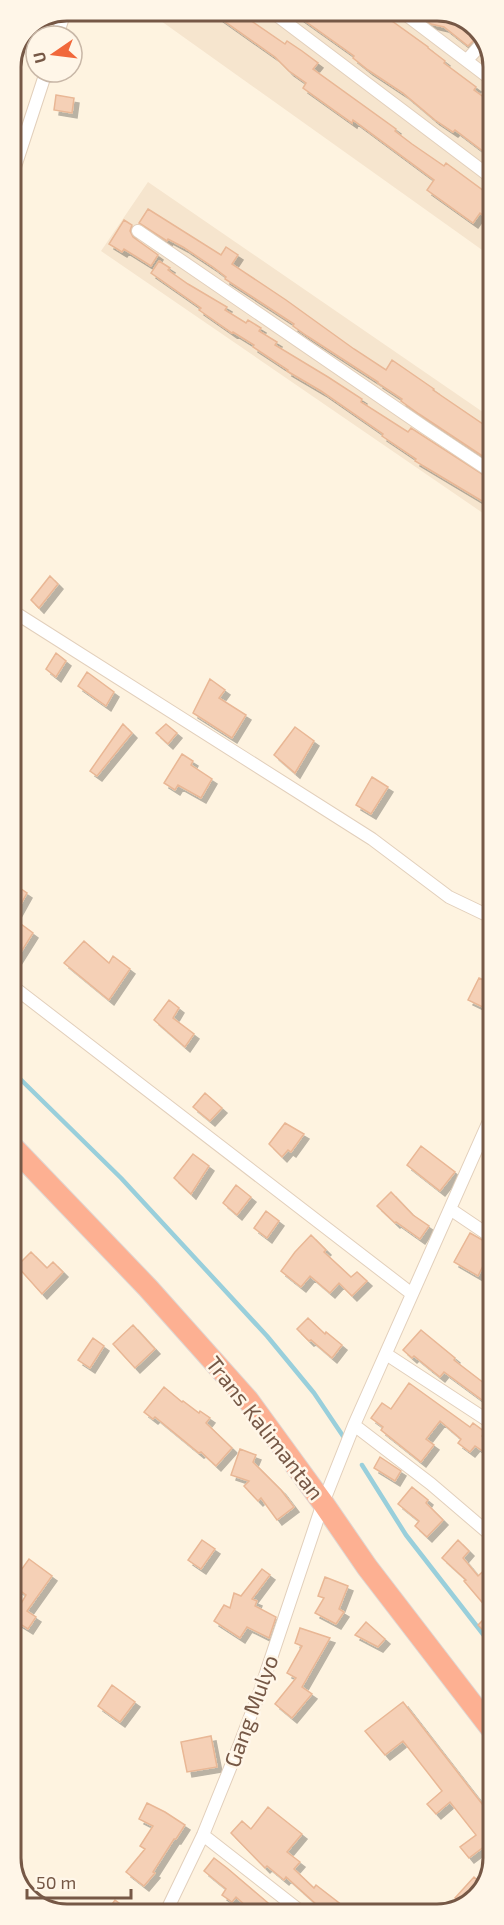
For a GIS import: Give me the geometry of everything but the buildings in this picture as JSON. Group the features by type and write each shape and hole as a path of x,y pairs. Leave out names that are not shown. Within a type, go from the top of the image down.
{"highway":[{"name":"Trans Kalimantan","path":"21,1156 202,1347 248,1400 367,1567 483,1718"}],"street":[{"path":"284,21 483,171"},
{"path":"414,21 483,73"},
{"path":"467,60 479,47"},
{"path":"21,148 42,84"},
{"path":"138,231 483,466"},
{"path":"21,616 372,839 449,897 483,913"},
{"path":"21,993 412,1294"},
{"name":"Gang Mulyo","path":"170,1904 203,1835 260,1690 323,1503 352,1430 483,1135"},
{"path":"450,1209 483,1231"},
{"path":"386,1354 483,1417"},
{"path":"352,1430 431,1484 483,1528"},
{"path":"203,1835 291,1904"}],"shaded area":[{"path":"161,21 440,21 467,32 481,52 483,67 483,251"},
{"path":"148,182 483,412 483,513 101,251"}],"waterway":[{"path":"21,1080 121,1178 267,1336 314,1393 345,1439"},
{"path":"362,1465 406,1535 483,1634"}]}
